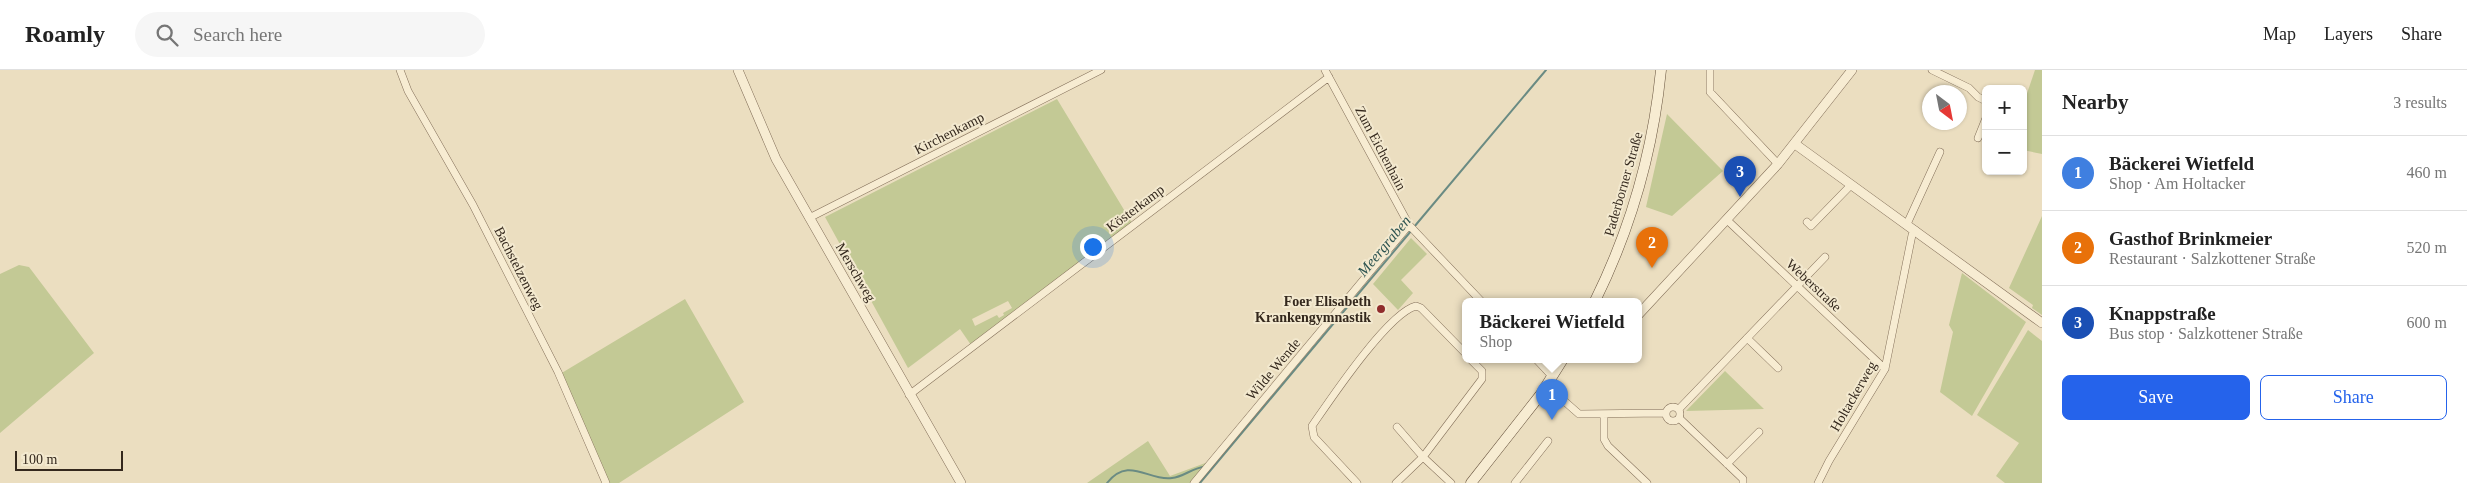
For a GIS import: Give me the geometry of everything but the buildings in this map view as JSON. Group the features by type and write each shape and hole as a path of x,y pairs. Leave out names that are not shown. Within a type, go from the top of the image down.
{"main road":[{"name":"Paderborner Straße","path":"1597,298 1614,264 1637,195 1656,116 1661,70"},
{"path":"1471,483 1507,439 1560,363"}],"street":[{"name":"Bachstelzenweg","path":"400,70 408,91 473,205 554,363 606,483"},
{"name":"Merschweg","path":"738,70 776,159 909,395 961,483"},
{"name":"Kirchenkamp","path":"809,218 1101,70"},
{"name":"Zum Eichenhain","path":"1325,70 1409,225 1478,298"},
{"path":"1710,70 1710,92 1778,164"},
{"path":"1642,310 1778,164 1852,70"},
{"path":"1932,70 1969,88 1982,99"},
{"name":"Kösterkamp","path":"909,395 1329,77"},
{"path":"1978,138 1982,128"},
{"path":"1795,144 2042,323"},
{"path":"1907,224 1940,152"},
{"path":"1807,222 1811,226 1851,185"},
{"name":"Weberstraße","path":"1727,220 1885,369"},
{"name":"Wilde Wende","path":"1194,483 1409,225"},
{"name":"Holtackerweg","path":"1818,483 1885,369 1912,235 1916,230"},
{"path":"1743,483 1743,479 1679,418 1679,409 1825,257"},
{"path":"1357,483 1311,432 1312,426 1352,369 1402,312 1416,306 1421,308 1462,350"},
{"path":"1747,338 1778,368"},
{"path":"1396,483 1422,457 1482,379 1482,371 1474,363"},
{"path":"1540,363 1552,376"},
{"path":"1546,385 1579,414 1665,413"},
{"path":"1665,413 1669,407 1679,409"},
{"path":"1665,413 1670,421 1679,418"},
{"path":"1604,414 1604,439 1608,446 1647,483"},
{"path":"1397,427 1422,457 1451,483"},
{"path":"1727,464 1759,432"},
{"path":"1515,483 1548,441"}],"green space":[{"path":"2035,70 2042,70 2042,154 2027,151 2027,93"},
{"path":"1057,99 1132,223 971,345 960,329 908,368 825,217","holes":["1008,301 1012,308 1003,313 1004,315 999,318 997,315 975,326 972,319"]},
{"path":"1667,114 1723,171 1672,216 1646,207"},
{"path":"2042,216 2042,315 2032,308 2033,305 2009,288"},
{"path":"1411,238 1427,254 1401,280 1413,293 1398,310 1373,284"},
{"path":"19,265 29,267 94,353 0,433 0,274"},
{"path":"1962,273 2026,322 1972,416 1940,392 1953,332 1949,325"},
{"path":"685,299 744,402 619,483 609,483 560,374"},
{"path":"2028,330 2042,341 2042,483 2005,483 1996,476 2019,443 1977,415"},
{"path":"1725,371 1764,409 1686,411"},
{"path":"1148,441 1170,476 1208,462 1190,483 1087,483"}],"waterway":[{"name":"Meergraben","path":"1414,227 1546,70"},
{"name":"Meergraben","path":"1200,483 1411,231"},
{"path":"1107,483 1115,475 1123,471 1131,470 1155,477 1172,478 1205,467"}],"place":[{"name":"Knappstraße","path":"1740,197"},
{"name":"Gasthof Brinkmeier","path":"1652,268"},
{"name":"Foer Elisabeth Krankengymnastik","path":"1381,309"},
{"name":"Bäckerei Wietfeld","path":"1552,420"}]}
